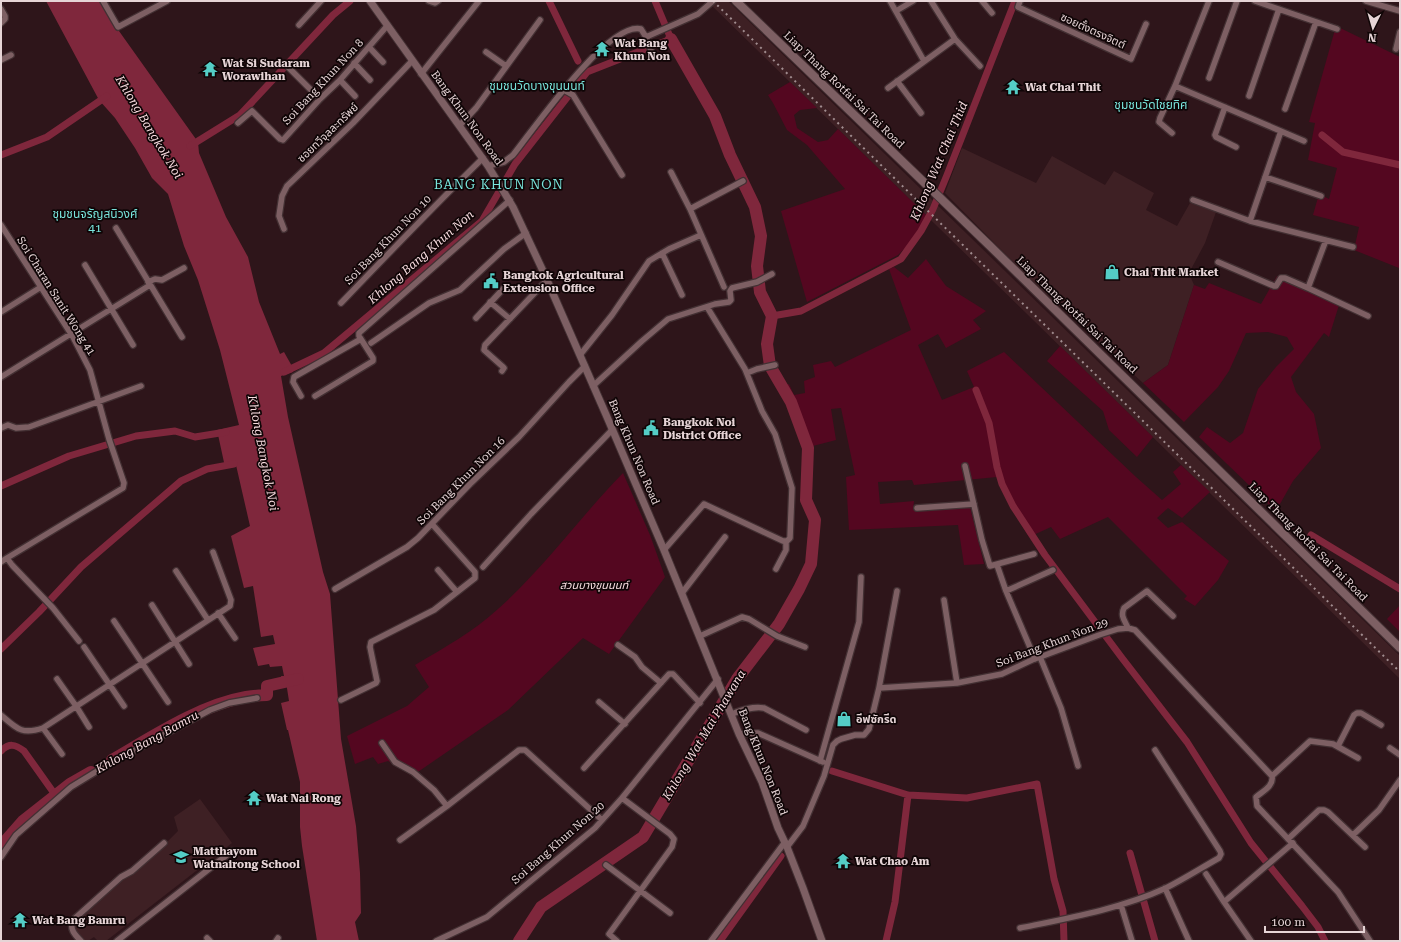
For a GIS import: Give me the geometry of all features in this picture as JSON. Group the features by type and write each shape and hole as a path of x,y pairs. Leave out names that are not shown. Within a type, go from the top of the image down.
{"main road":[{"name":"Liap Thang Rotfai Sai Tai Road","path":"736,1 951,208 1400,648"}],"street":[{"path":"103,1 118,27 167,1"},
{"path":"298,25 321,1"},
{"name":"Bang Khun Non Road","path":"370,1 421,74 460,125 510,200 585,366 664,550 740,734 762,782 778,828 786,844 822,941"},
{"path":"429,1 434,3 438,1"},
{"path":"421,74 479,1"},
{"path":"646,37 698,14 713,1"},
{"path":"890,1 924,61"},
{"path":"896,11 913,1"},
{"path":"930,1 955,39 980,66"},
{"path":"982,1 992,13"},
{"name":"ซอยตั้งตรงจิตต์","path":"1020,1 1018,7 1131,59 1146,24"},
{"path":"1172,133 1159,122 1209,1"},
{"path":"1209,78 1237,1"},
{"path":"1255,1 1337,29"},
{"path":"1366,1 1400,12"},
{"path":"1,9 5,19 1,23"},
{"path":"1249,96 1279,9"},
{"path":"460,125 476,108 540,20"},
{"path":"1286,110 1316,22"},
{"name":"Soi Bang Khun Non 8","path":"238,123 252,111 280,139 283,140 320,99 340,80 387,26"},
{"path":"488,166 504,162 513,155 573,78 610,40 622,33 641,28 650,49"},
{"path":"1396,49 1400,32"},
{"path":"888,88 955,39"},
{"path":"369,47 383,62"},
{"path":"486,52 506,66"},
{"path":"1,60 12,55"},
{"name":"ซอยทวีจุลละทรัพย์","path":"284,229 279,216 282,196 287,186 353,123 412,61"},
{"path":"354,63 370,80"},
{"path":"287,66 320,99"},
{"path":"340,80 355,96"},
{"path":"897,81 921,113"},
{"path":"1175,86 1304,141"},
{"path":"564,90 573,95 622,175"},
{"path":"1225,107 1214,135 1236,146"},
{"path":"1250,221 1280,131"},
{"name":"Soi Bang Khun Non 10","path":"341,303 426,214 483,158"},
{"path":"671,172 690,209 724,288"},
{"path":"1265,177 1321,196"},
{"path":"690,209 742,181"},
{"path":"315,396 373,361 373,358 359,336 359,333 510,200"},
{"path":"1193,200 1250,221 1353,247"},
{"name":"Soi Charan Sanit Wong 41","path":"1,227 71,335 90,370 112,450 124,483 123,488 7,558"},
{"path":"116,228 182,337"},
{"path":"371,343 429,303 460,290 504,249 526,234"},
{"path":"580,356 612,315 649,261 662,253 701,235"},
{"path":"1308,288 1326,240"},
{"path":"662,253 682,294"},
{"path":"1218,262 1274,286 1276,286 1282,278 1308,288 1368,316"},
{"path":"85,265 133,345"},
{"path":"1,377 112,309 155,279 162,280 184,268"},
{"path":"593,386 642,340 668,319 715,304 729,302 731,300 730,291 732,288 757,282 772,274"},
{"path":"502,371 504,368 486,352 484,348 486,344 547,280"},
{"path":"1,312 40,287"},
{"path":"476,318 504,288"},
{"path":"490,302 510,319"},
{"path":"706,307 747,373 762,412 775,434 792,488 790,538 786,541 786,550 776,569"},
{"path":"301,396 293,382 294,377 361,339"},
{"path":"747,373 775,365"},
{"name":"Soi Bang Khun Non 16","path":"335,589 407,547 418,538 470,484 519,437 585,366"},
{"path":"1,428 8,425 16,428 28,426 140,386"},
{"path":"483,567 531,514 612,430"},
{"path":"965,466 982,540 1061,708 1078,766"},
{"path":"664,550 704,504 783,541 786,541"},
{"path":"917,508 974,504"},
{"path":"341,700 376,683 377,681 370,647 371,642 434,610 473,580 476,576 475,572 432,524"},
{"path":"682,593 725,537"},
{"path":"1,716 22,731 31,732 43,728 175,642 231,603 213,552"},
{"path":"994,566 1034,554"},
{"path":"1,562 7,558 53,608 79,641"},
{"path":"438,570 457,592"},
{"path":"1006,591 1053,570"},
{"path":"176,571 208,620"},
{"path":"820,761 859,622 861,577"},
{"path":"711,941 786,844 804,826 824,776 833,745 837,741 867,733 879,688 897,591"},
{"path":"1173,616 1147,591 1124,608 1122,612 1128,628 1135,630 1272,776 1272,782 1256,797 1256,803 1338,892 1370,941"},
{"path":"944,600 957,683"},
{"path":"152,605 189,664"},
{"path":"218,613 235,638"},
{"path":"700,636 742,617 777,636 805,647"},
{"path":"114,621 168,702"},
{"name":"Soi Bang Khun Non 29","path":"879,688 957,683 1002,674 1037,658 1099,635 1118,629 1128,628"},
{"path":"618,645 635,657 642,667 661,683"},
{"path":"84,647 108,685 124,706"},
{"path":"584,768 668,674 673,674 700,703"},
{"name":"Soi Bang Khun Non 20","path":"436,941 487,917 595,828 622,798 718,679"},
{"path":"57,680 89,727"},
{"path":"1,857 16,835 77,783 160,736 210,710 257,698"},
{"path":"599,702 624,724"},
{"path":"732,714 747,708 764,708 806,730"},
{"path":"1338,746 1354,715 1357,713 1361,713 1381,725"},
{"path":"43,728 62,754"},
{"path":"740,734 758,733 820,761 827,766"},
{"path":"1272,776 1310,741 1333,744 1358,758"},
{"path":"382,743 395,762 413,772 434,790 447,806"},
{"path":"1390,748 1400,755"},
{"path":"400,840 522,749 525,750 602,820"},
{"path":"1020,928 1070,919 1121,905 1165,888 1219,858 1221,854 1155,750"},
{"path":"1353,835 1380,810 1400,780"},
{"path":"617,941 609,934 672,847 674,840 670,834 622,798"},
{"path":"1224,902 1290,841 1319,810 1328,812 1365,847"},
{"path":"81,941 73,931 71,924 73,920 121,877 132,871 164,843"},
{"path":"118,941 232,851"},
{"path":"606,865 670,913"},
{"path":"1206,874 1251,941"},
{"path":"1165,888 1189,941"},
{"path":"1121,905 1132,941"}],"shaded area":[{"path":"707,1 728,1 1400,656 1400,679"},
{"path":"962,148 1036,183 1052,156 1105,185 1114,171 1154,193 1146,210 1177,226 1190,203 1216,212 1205,243 1189,273 1194,285 1168,365 1143,383 1024,273 945,193"},
{"name":"Matthayom Watnairong School","path":"200,799 232,843 106,941 98,941 94,937 88,941 84,941 73,928 74,922 165,844 178,831 174,817"}],"green space":[{"path":"1336,26 1400,57 1400,273 1399,268 1354,250 1359,227 1313,215 1319,194 1329,199 1337,168 1308,160 1315,123 1309,122"},
{"path":"790,82 817,108 800,110 794,115 797,128 818,142 828,140 838,129 927,216 908,245 898,255 807,302 781,211 845,189 807,145 787,130 768,95"},
{"path":"926,259 946,286 986,311 973,320 981,329 946,348 938,334 918,345 942,400 974,387 967,371 1004,352 1162,500 1181,484 1173,472 1181,465 1210,492 1182,518 1168,508 1157,518 1168,528 1182,522 1229,561 1218,580 1195,606 1184,599 1187,596 1108,517 1060,539 1051,527 1029,537 1007,501 997,477 914,485 912,480 878,482 880,504 914,501 913,510 970,507 984,564 964,565 958,525 849,530 846,477 855,475 841,408 831,409 836,440 809,447 780,388 789,384 794,395 805,393 804,381 815,377 813,365 831,361 835,367 911,330 889,269 894,267 908,278"},
{"path":"1277,276 1339,305 1329,337 1324,333 1291,377 1296,392 1314,414 1321,448 1293,481 1276,511 1199,437 1207,427 1230,443 1243,433 1258,389 1276,367 1294,349 1287,337 1268,332 1246,333 1229,371 1218,387 1184,422 1143,383 1168,365 1194,285 1205,289 1209,283 1261,304"},
{"path":"1060,346 1153,437 1137,457 1109,430 1103,411 1047,361"},
{"name":"สวนบางขุนนนท์","path":"623,473 650,535 665,577 609,654 583,638 508,710 412,776 388,761 378,764 373,757 355,764 347,736 407,706 429,687 415,665 469,632 498,609 531,577"},
{"path":"1400,605 1400,632 1387,619"}],"water":[{"name":"Khlong Bangkok Noi","path":"46,1 101,1 114,24 198,142 199,153 226,217 248,257 259,302 280,354 284,352 293,368 293,372 281,376 288,417 323,572 330,594 341,739 356,826 360,873 361,913 355,922 359,941 317,941 302,846 300,827 300,782 281,703 289,701 286,682 283,682 281,676 284,676 282,666 270,667 269,664 258,666 253,648 275,644 273,635 261,637 253,586 244,588 231,536 250,526 236,465 225,467 217,430 239,425 220,350 198,280 184,246 168,194 152,178 135,148 115,118 99,100"}],"waterway":[{"path":"190,146 240,115 333,15 350,1"},
{"path":"549,1 578,61"},
{"name":"Khlong Bang Khun Non","path":"284,372 324,353 482,221 515,164 587,72 671,39 655,1"},
{"name":"Khlong Wat Chai Thid","path":"772,316 801,311 901,259 921,231 933,209 1015,1"},
{"name":"Khlong Wat Mai Phawana","path":"519,941 541,907 643,837 737,679 779,624 811,564 815,520 806,500 808,448 791,402 770,366 767,344 772,316 760,292 757,266 761,236 755,207 730,155 715,116 671,39"},
{"path":"1,155 47,137 107,96"},
{"path":"1322,135 1343,152 1400,165"},
{"path":"976,390 989,423 997,467 1002,484 1013,506 1045,555 1187,742 1251,843 1318,927 1325,941"},
{"path":"1,486 69,456 136,436 175,431 195,437 226,432"},
{"path":"1,649 39,612 81,567 181,481 207,469 234,464"},
{"path":"1311,535 1400,589"},
{"name":"Khlong Bang Bamru","path":"112,760 194,714 229,701 246,697 267,695 267,686 298,679"},
{"path":"1,751 12,745 24,751 56,796"},
{"path":"832,771 908,795 967,798 1037,784 1054,879 1063,911 1064,941"},
{"name":"Khlong Bang Bamru","path":"1,846 23,821 70,784 91,772"},
{"path":"886,941 895,902 908,795"},
{"path":"1130,853 1155,941"},
{"path":"720,941 781,856"}],"railway":[{"path":"713,1 1400,672"}],"place":[{"name":"Wat Bang Khun Non","path":"602,49"},
{"name":"Wat Si Sudaram Worawihan","path":"210,69"},
{"name":"Wat Chai Thit","path":"1013,87"},
{"name":"Chai Thit Market","path":"1112,272"},
{"name":"Bangkok Agricultural Extension Office","path":"491,281"},
{"name":"Bangkok Noi District Office","path":"651,428"},
{"name":"อีฟซักรีด","path":"844,719"},
{"name":"Wat Nai Rong","path":"254,798"},
{"name":"Matthayom Watnairong School","path":"181,857"},
{"name":"Wat Chao Am","path":"843,861"},
{"name":"Wat Bang Bamru","path":"20,920"}],"district":[{"name":"ชุมชนวัดบางขุนนนท์","path":"537,86"},
{"name":"ชุมชนวัดไชยทิศ","path":"1151,105"},
{"name":"BANG KHUN NON","path":"499,184"},
{"name":"ชุมชนจรัญสนิวงศ์ 41","path":"95,221"}]}
